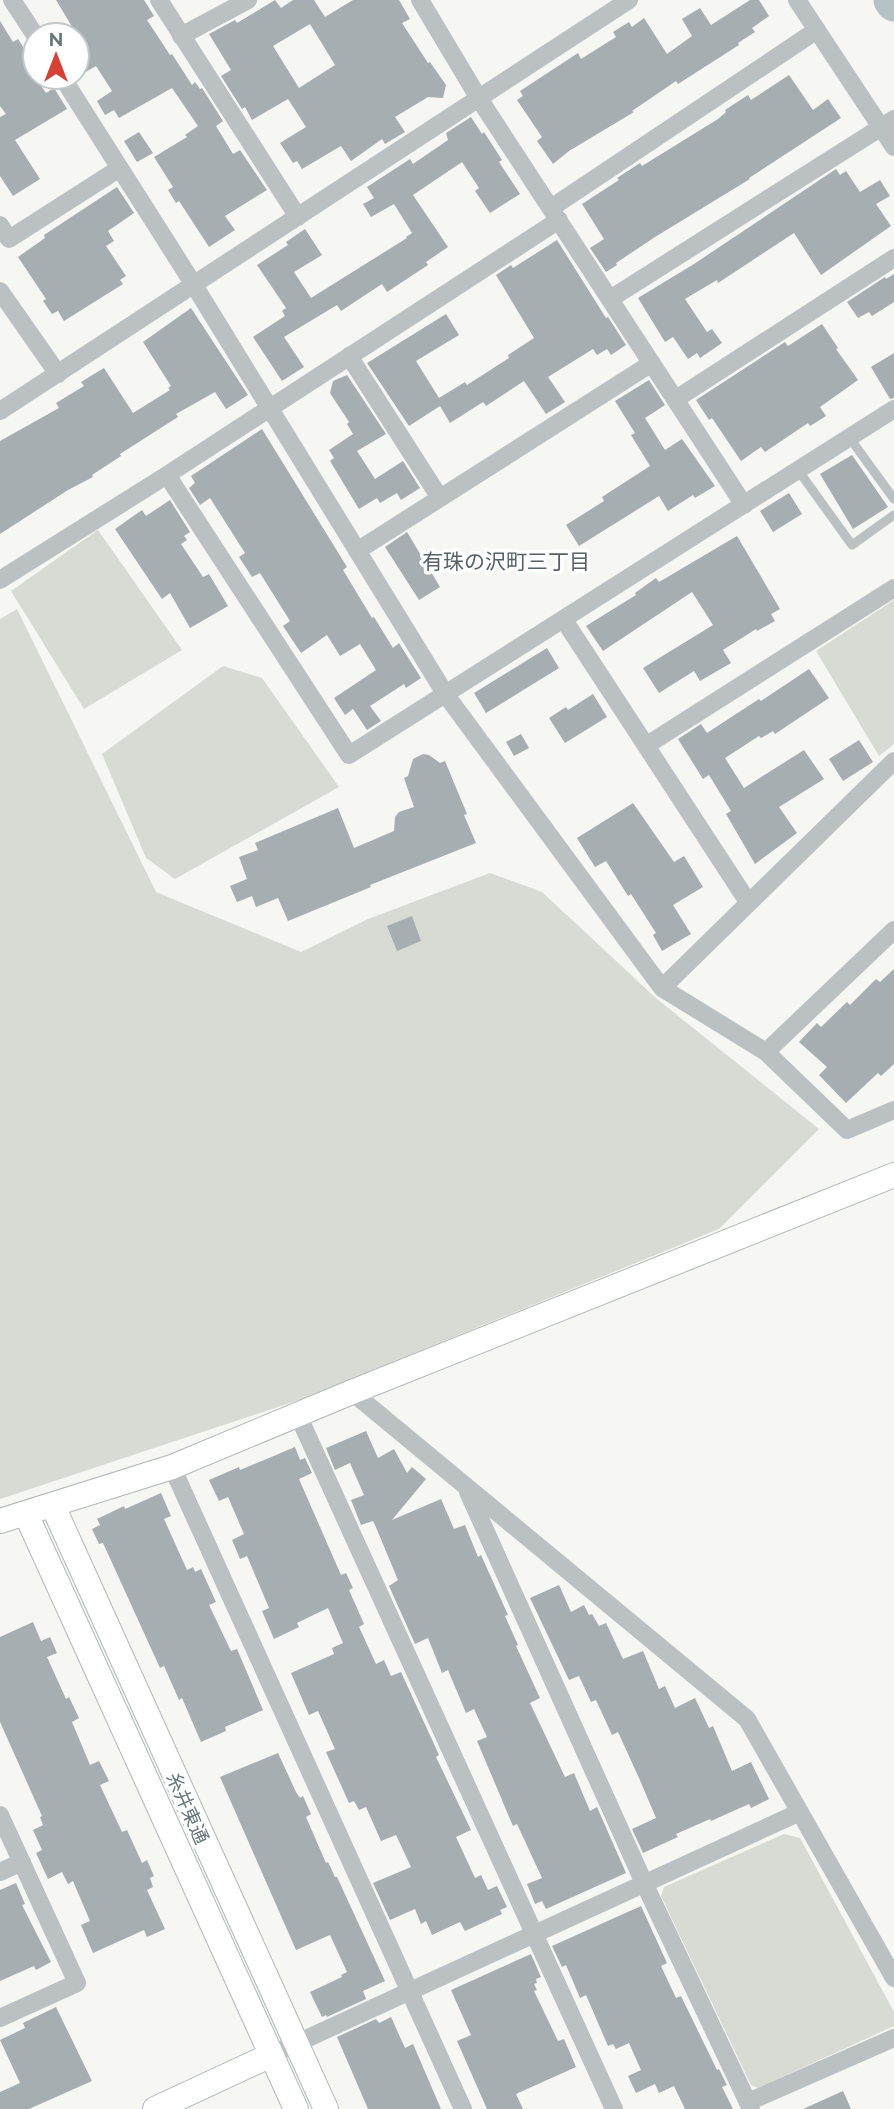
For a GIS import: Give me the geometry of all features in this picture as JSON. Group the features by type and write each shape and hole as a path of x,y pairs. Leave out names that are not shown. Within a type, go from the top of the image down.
{"street":[{"path":"12,0 26,21"},
{"path":"159,0 298,217"},
{"path":"181,36 248,0"},
{"path":"419,0 478,97 744,505"},
{"path":"0,411 629,0"},
{"path":"797,0 887,123 894,148"},
{"path":"0,580 167,475 349,355 817,30"},
{"path":"71,91 270,407 446,695 662,988 766,1052 847,1129 894,1110"},
{"path":"610,299 887,123"},
{"path":"0,225 9,239 120,168"},
{"path":"676,399 894,258"},
{"path":"0,291 58,374"},
{"path":"349,355 440,498"},
{"path":"357,551 652,363"},
{"path":"167,475 349,755 894,409"},
{"path":"647,745 894,588"},
{"path":"564,620 748,902"},
{"path":"662,988 894,761"},
{"path":"766,1052 894,930"},
{"path":"0,1521 172,1467 894,1175"},
{"path":"352,1392 747,1719 894,1979"},
{"path":"298,1415 614,2109"},
{"path":"172,1467 463,2109"},
{"path":"466,1488 645,1885 749,2106 894,2038"},
{"name":"糸井東通","path":"53,1506 326,2109"},
{"name":"糸井東通","path":"26,1514 296,2109"},
{"path":"155,2109 800,1812"},
{"path":"0,1815 78,1983 0,2018"},
{"path":"0,1872 22,1862"}],"lane":[{"path":"849,437 894,499"},
{"path":"798,470 852,545 894,515"}],"shaded area":[{"path":"98,530 182,650 84,709 11,591"},
{"path":"894,600 894,744 879,756 816,651"},
{"path":"17,609 156,892 301,952 368,919 490,873 542,892 657,999 819,1129 719,1229 299,1400 0,1499 0,619"},
{"path":"223,666 262,678 339,787 175,879 146,858 102,754"},
{"path":"784,1834 800,1838 894,2012 894,2026 758,2088 751,2085 661,1896 664,1887"}],"building":[{"path":"56,0 144,0 154,16 147,20 192,85 195,82 202,88 223,121 216,126 233,154 240,150 267,190 225,216 235,230 209,247 179,201 176,203 168,190 173,187 154,157 187,137 185,135 198,126 172,88 119,118 114,110 105,115 97,101 112,91 96,66 91,69 91,21 69,21"},
{"path":"275,0 281,8 293,0 314,0 325,17 353,0 399,0 410,19 402,23 446,85 443,98 428,97 395,117 405,132 385,144 382,139 351,161 341,146 302,169 297,161 293,163 280,143 306,127 288,99 252,120 221,76 231,70 209,34 235,20 237,23","holes":["310,24 335,65 299,88 273,46"]},
{"path":"750,0 759,0 769,16 752,28 755,32 678,84 676,81 632,111 634,112 569,151 553,164 537,141 542,137 517,100 523,96 520,91 578,53 581,59 616,37 613,32 629,22 632,27 644,18 667,54 692,36 682,19 700,8 711,25"},
{"path":"0,21 13,42 18,39 21,44 21,91 56,91 67,109 15,140 40,179 13,196 0,176 0,117 6,114 0,106"},
{"path":"789,75 813,110 828,99 841,118 750,179 655,237 606,272 590,248 604,239 582,204 640,163 642,166 718,119 725,110 748,95 751,100"},
{"path":"471,117 502,160 499,162 520,194 490,213 475,191 479,188 462,162 413,195 448,247 426,262 428,265 387,292 382,284 341,311 337,305 284,337 304,367 282,381 253,337 285,316 282,311 286,308 257,265 288,245 286,242 305,229 322,255 294,272 311,298 407,238 412,233 394,204 371,217 363,204 374,198 367,187 410,159 413,164 448,140 446,133"},
{"path":"139,132 153,153 137,162 124,141"},
{"path":"836,169 840,175 846,171 860,192 880,180 890,196 876,204 891,226 821,275 794,233 718,283 717,280 685,299 707,332 712,329 722,343 700,358 697,353 688,359 673,337 665,342 638,298"},
{"path":"117,187 134,213 108,231 114,241 106,246 126,276 120,280 123,284 64,321 58,311 52,314 43,301 46,299 18,257 45,238 44,235"},
{"path":"557,240 626,345 611,355 607,349 597,355 593,349 548,377 565,402 546,414 524,381 486,406 483,402 450,423 440,406 409,426 367,363 446,314 459,335 416,361 439,398 465,382 467,385 509,358 508,355 534,338 496,275 511,265 513,268"},
{"path":"894,274 894,302 872,316 869,312 858,318 847,302"},
{"path":"191,308 248,395 226,409 215,392 176,414 178,417 120,454 121,456 92,475 93,477 0,534 0,441 59,408 56,403 84,386 81,382 104,368 133,413 170,390 168,388 171,386 143,342"},
{"path":"822,324 858,380 820,407 826,416 810,426 808,423 765,452 761,447 741,461 712,418 709,420 696,400 785,342 788,346"},
{"path":"894,353 894,398 890,399 871,367"},
{"path":"347,375 386,434 357,451 375,479 403,461 420,488 401,500 397,493 380,503 377,498 359,509 330,461 334,458 329,450 353,434 347,424 349,422 330,393 333,381"},
{"path":"649,380 665,405 645,418 665,450 682,439 715,486 695,498 693,495 668,511 659,496 579,546 566,525 604,501 602,497 650,466 631,435 635,433 615,401"},
{"path":"262,429 347,567 343,570 372,618 374,617 393,648 399,643 421,678 406,688 404,684 370,706 381,721 367,730 353,709 345,715 334,698 376,670 360,644 340,656 327,635 301,653 283,626 290,621 260,573 252,577 239,557 245,553 210,498 200,505 189,488 195,483 191,476"},
{"path":"852,455 888,507 853,529 820,474"},
{"path":"789,493 802,514 773,532 760,511"},
{"path":"170,500 190,532 184,536 187,540 181,544 203,577 209,574 228,606 190,628 170,593 162,599 115,529 142,510 146,516"},
{"path":"407,532 440,587 419,600 385,547"},
{"path":"737,536 780,609 771,614 775,621 757,631 756,629 723,650 731,663 700,681 694,671 659,693 643,668 713,625 692,592 603,651 586,626 636,595 635,593 656,578 659,582"},
{"path":"547,648 559,668 486,713 474,693"},
{"path":"809,669 829,698 775,734 773,731 761,738 759,736 725,758 744,788 804,750 824,779 779,807 797,833 755,864 726,814 731,811 709,775 703,779 678,739 701,724 707,733"},
{"path":"593,694 607,717 565,743 549,718"},
{"path":"521,734 529,748 514,756 506,742"},
{"path":"859,740 873,762 843,781 829,759"},
{"path":"423,754 440,763 445,761 476,843 288,921 278,898 256,907 252,896 237,902 230,886 247,879 239,857 258,850 255,843 338,808 354,848 394,831 395,817 399,812 414,807 404,778 408,776 413,759"},
{"path":"633,803 674,862 684,856 703,887 673,905 691,934 662,951 653,935 656,933 631,894 628,896 606,861 595,867 577,838"},
{"path":"412,916 421,941 397,951 387,926"},
{"path":"894,969 894,1064 881,1076 878,1073 846,1103 819,1075 827,1067 799,1042 817,1023 821,1027 847,1002 850,1005 876,979 880,982"},
{"path":"366,1431 378,1458 394,1449 407,1473 412,1467 426,1479 392,1520 441,1499 454,1529 465,1525 508,1615 505,1616 518,1645 516,1646 540,1698 530,1703 565,1777 574,1773 590,1811 597,1807 626,1873 546,1909 542,1901 535,1904 527,1884 542,1878 517,1824 513,1826 477,1741 487,1737 474,1709 466,1713 448,1670 442,1673 428,1638 415,1644 389,1586 398,1580 375,1525 373,1521 361,1525 351,1500 364,1495 350,1463 335,1470 326,1448"},
{"path":"295,1447 300,1460 305,1458 312,1473 299,1479 341,1575 346,1573 353,1588 349,1590 364,1624 359,1627 376,1664 384,1660 391,1676 401,1672 439,1755 436,1757 471,1830 456,1837 475,1878 481,1875 488,1890 497,1886 507,1907 500,1910 502,1914 465,1931 460,1922 432,1935 426,1921 421,1924 415,1909 390,1920 373,1883 411,1867 396,1835 381,1841 366,1807 359,1810 354,1801 349,1803 326,1752 335,1749 318,1711 309,1715 291,1673 334,1654 332,1648 343,1643 328,1608 297,1623 299,1627 274,1639 262,1611 269,1608 247,1556 240,1559 232,1540 244,1534 228,1497 219,1501 209,1480"},
{"path":"161,1493 171,1516 164,1519 187,1570 193,1567 195,1572 201,1569 216,1602 209,1605 231,1651 237,1649 263,1710 225,1727 226,1731 201,1742 182,1698 179,1700 164,1666 160,1668 103,1543 99,1544 92,1529 100,1525 97,1519"},
{"path":"559,1585 571,1612 584,1605 599,1626 606,1623 623,1659 643,1651 659,1689 665,1686 675,1708 695,1698 709,1728 713,1726 732,1771 751,1762 769,1799 751,1808 749,1804 711,1821 710,1819 643,1853 632,1829 656,1818 639,1778 618,1732 612,1735 596,1700 591,1702 579,1676 569,1680 530,1598"},
{"path":"33,1622 41,1641 50,1637 57,1653 47,1657 66,1699 69,1697 79,1718 72,1722 90,1765 99,1761 109,1781 100,1785 122,1832 127,1830 142,1863 147,1860 154,1876 150,1878 153,1887 147,1890 165,1929 147,1937 144,1930 93,1953 81,1925 90,1921 73,1881 68,1884 62,1872 48,1879 36,1853 42,1850 33,1830 43,1825 42,1816 0,1722 0,1637"},
{"path":"278,1753 296,1792 300,1798 303,1796 311,1814 306,1817 326,1863 328,1862 337,1877 385,1981 363,1991 366,1999 327,2017 322,2017 310,1992 347,1972 330,1935 296,1950 220,1777"},
{"path":"16,1883 25,1904 22,1905 51,1962 36,1970 34,1966 0,1981 0,1890"},
{"path":"641,1906 667,1963 661,1966 676,1998 681,1996 717,2070 719,2069 727,2085 722,2087 733,2109 685,2109 674,2086 659,2093 655,2084 636,2093 628,2076 641,2070 629,2043 616,2049 613,2044 608,2046 586,1995 580,1998 566,1965 562,1967 552,1946"},
{"path":"531,1954 541,1977 536,1979 537,1983 534,1984 537,1990 534,1991 558,2041 564,2039 576,2067 516,2094 523,2109 487,2109 457,2041 471,2035 451,1990"},
{"path":"56,2007 92,2081 29,2109 0,2109 0,2092 20,2083 0,2040 25,2028 23,2023"},
{"path":"391,2017 405,2048 413,2044 441,2109 368,2109 337,2037 376,2019 379,2023"},
{"path":"843,2091 851,2109 803,2109"}],"district":[{"name":"有珠の沢町三丁目","path":"506,561"}]}
